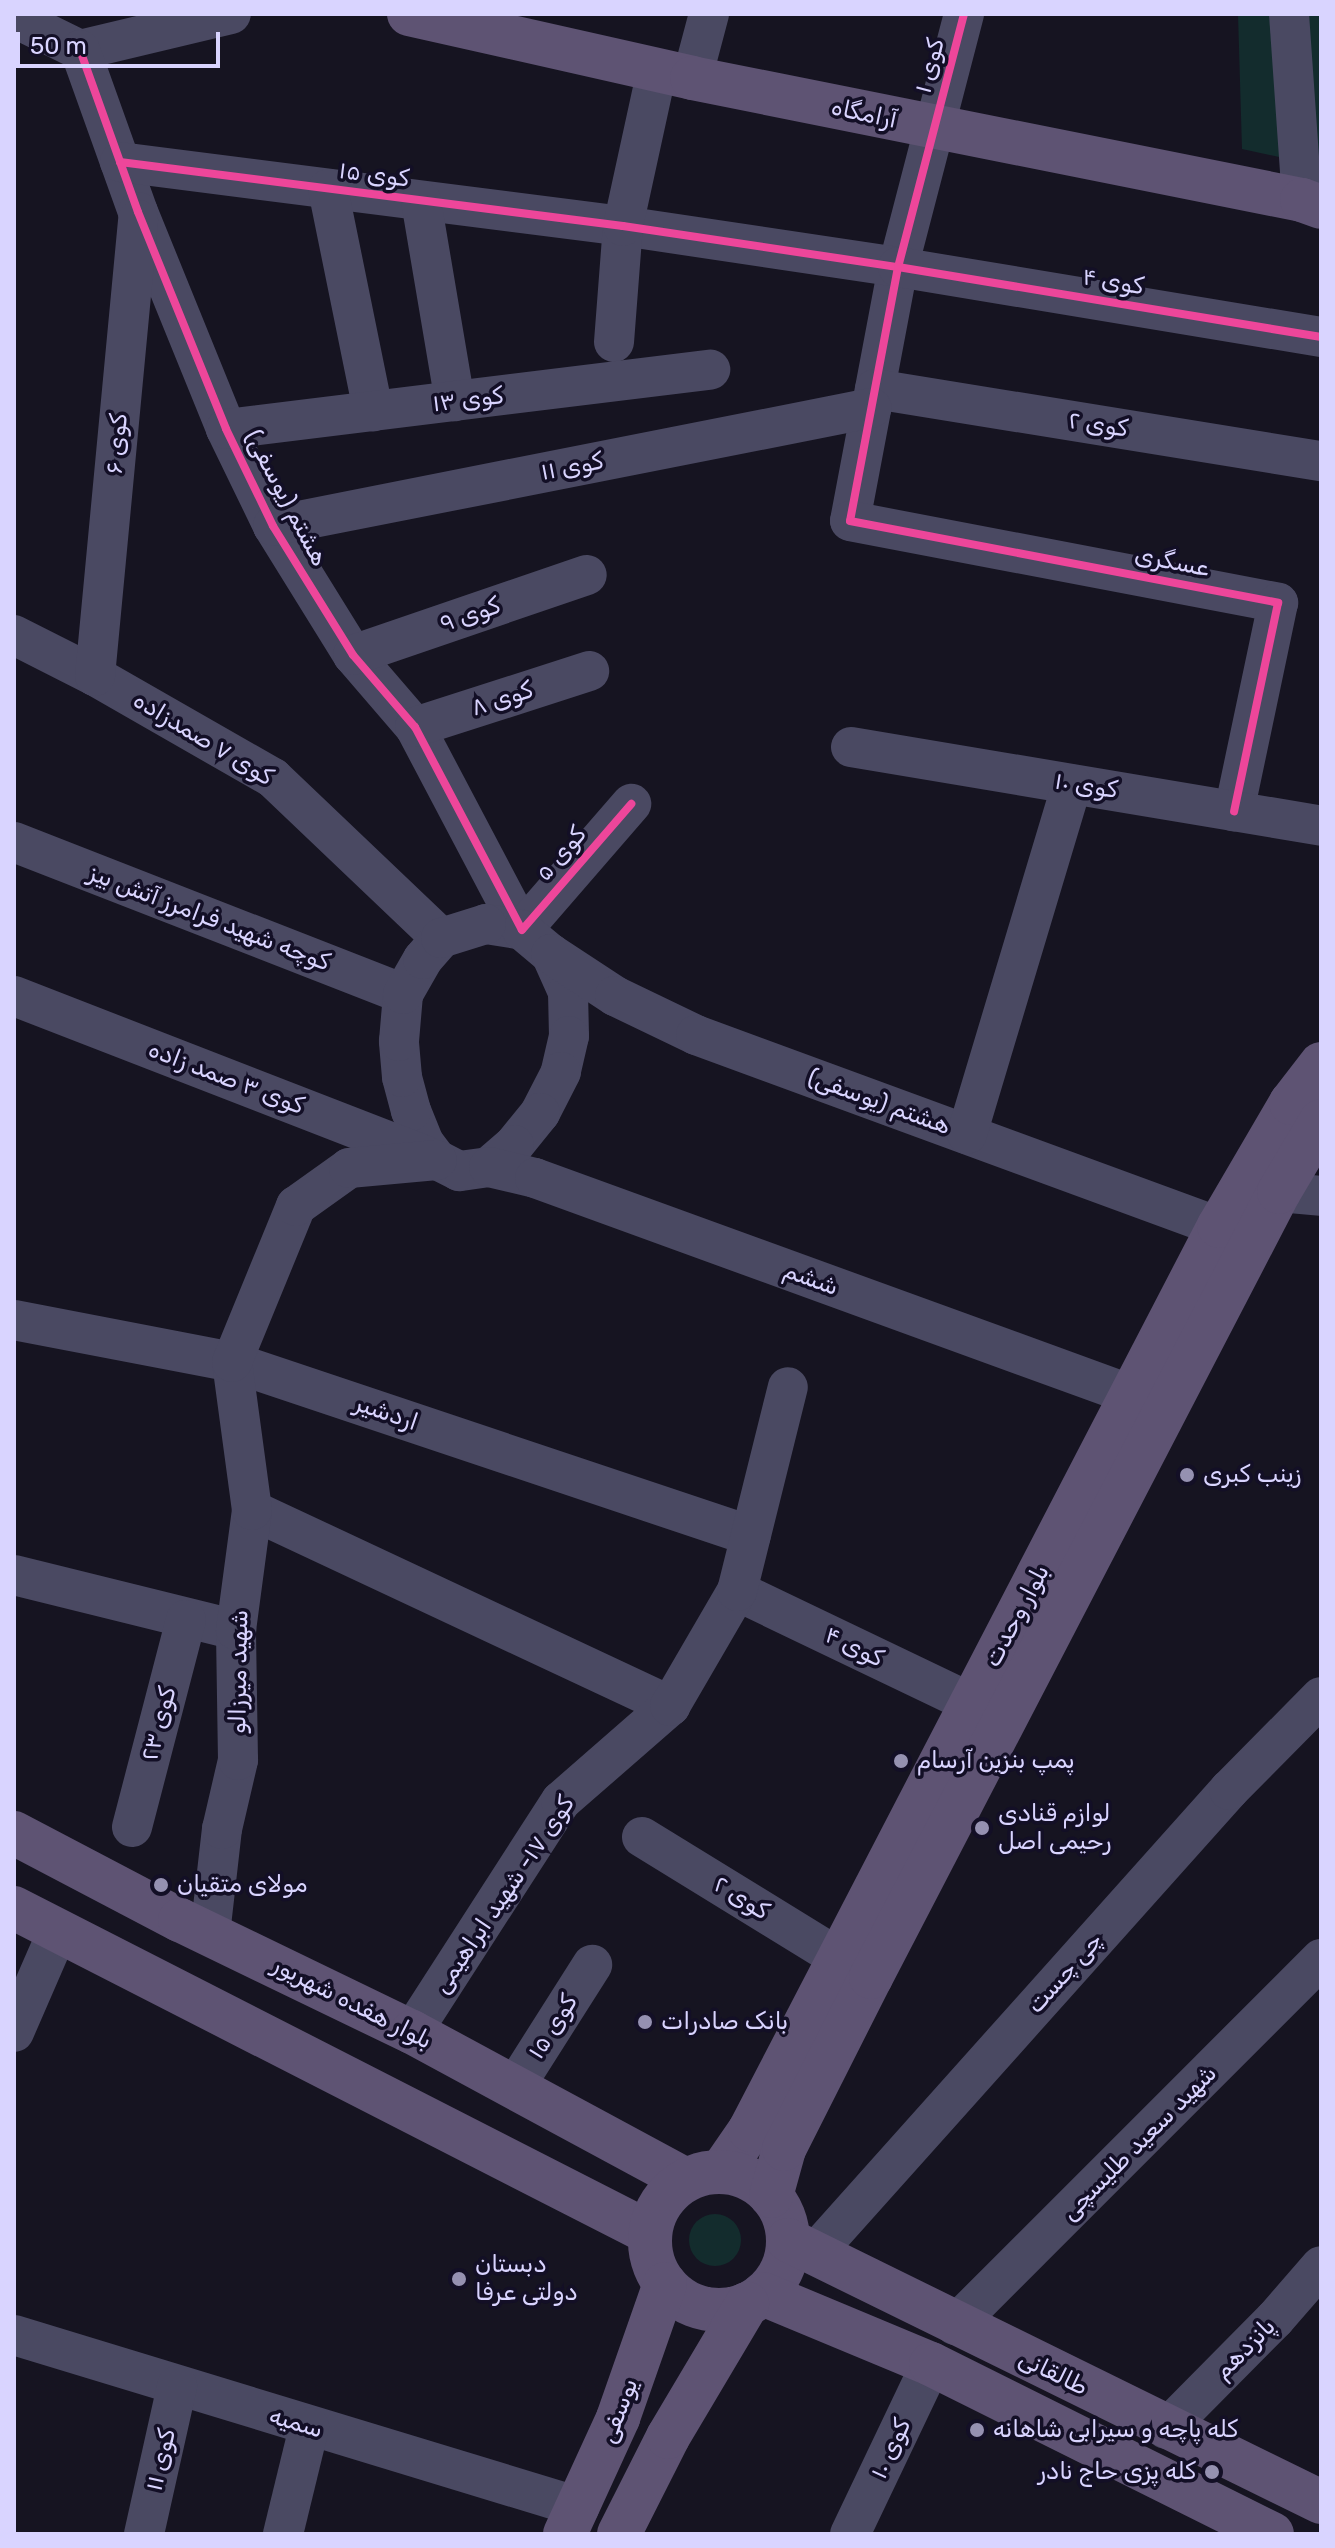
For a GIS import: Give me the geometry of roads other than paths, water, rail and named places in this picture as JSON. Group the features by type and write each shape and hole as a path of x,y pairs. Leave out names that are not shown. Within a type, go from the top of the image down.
{"main road":[{"name":"آرامگاه","path":"409,14 674,74 1312,204"},
{"name":"بلوار وحدت","path":"1282,1190 1291,1103 1321,1064"},
{"name":"بلوار وحدت","path":"771,2196 790,2136 988,1712 1237,1233 1282,1190 1321,1121"},
{"name":"بلوار وحدت","path":"704,2176 750,2130 839,1958 988,1712"},
{"name":"بلوار هفده شهریور","path":"14,1833 195,1927 412,2032 514,2088 704,2176"},
{"path":"14,1908 650,2233"},
{"path":"152,1978 195,1927"},
{"path":"619,2534 668,2437 755,2299 801,2247 771,2196 747,2178 704,2176 669,2193 656,2212 650,2233 656,2269 665,2284 694,2306 721,2309 755,2299"},
{"name":"طالقانی","path":"801,2247 1166,2429 1321,2502"},
{"name":"یوسفی","path":"572,2520 618,2418 665,2284"},
{"name":"طالقانی","path":"755,2299 931,2364 1272,2534"},
{"path":"618,2418 668,2437"}],"street":[{"path":"15,14 80,50 231,14"},
{"path":"614,342 623,226 674,74 709,14"},
{"name":"کوی ۱","path":"850,521 898,267 964,14"},
{"path":"1289,14 1312,204"},
{"name":"هشتم (یوسفی)","path":"80,50 138,212 226,429 273,526 353,655 415,727 536,942 615,996 659,1019 1237,1233"},
{"name":"کوی ۱۵","path":"120,162 623,226 898,267"},
{"path":"328,189 373,411"},
{"path":"421,201 455,401"},
{"name":"کوی ۶","path":"95,676 138,212"},
{"name":"کوی ۴","path":"898,267 1321,337"},
{"name":"کوی ۱۳","path":"226,429 710,370"},
{"name":"کوی ۲","path":"873,398 1321,461"},
{"name":"کوی ۱۱","path":"273,526 873,398"},
{"name":"عسگری","path":"850,521 1278,603 1234,811"},
{"name":"کوی ۹","path":"353,655 587,575"},
{"name":"کوی ۷ صمدزاده","path":"14,635 95,676 273,778 441,938"},
{"name":"کوی ۸","path":"415,727 589,671"},
{"name":"کوی ۱۰","path":"851,747 1321,826"},
{"path":"967,1134 1072,784"},
{"name":"کوی ۵","path":"536,942 631,804"},
{"name":"کوچه شهید فرامرز آتش بیز","path":"14,842 403,994"},
{"path":"486,924 536,942 568,992 569,1036 561,1072 540,1113 514,1145 489,1167 459,1171 437,1160 424,1143 402,1077 399,1041 403,994 423,959 441,938 486,924"},
{"name":"کوی ۳ صمد زاده","path":"14,996 437,1160"},
{"path":"232,1362 296,1206 349,1168 437,1160"},
{"name":"ششم","path":"489,1167 535,1178 1148,1405"},
{"name":"اردشیر","path":"14,1320 232,1362 751,1536"},
{"name":"شهید میرزالو","path":"195,1927 238,1760 236,1630 252,1510 232,1362"},
{"name":"کوی ۱۷- شهید ابراهیمی","path":"412,2032 561,1801 670,1706 737,1591 788,1387"},
{"path":"252,1510 670,1706"},
{"path":"14,1575 236,1630"},
{"name":"کوی ۴","path":"737,1591 988,1712"},
{"name":"کوی ۲۳","path":"132,1827 186,1620"},
{"name":"چی چست","path":"801,2247 1229,1790 1321,1697"},
{"name":"کوی ۲","path":"642,1837 839,1958"},
{"path":"14,2032 58,1931"},
{"name":"کوی ۱۵","path":"514,2088 592,1965"},
{"name":"شهید سعید طلیسچی","path":"955,2325 1312,1985"},
{"name":"پانزدهم","path":"1166,2429 1275,2319 1321,2266"},
{"name":"سمیه","path":"14,2335 309,2427 572,2520"},
{"name":"کوی ۱۰","path":"850,2534 931,2364"},
{"name":"کوی ۱۱","path":"144,2534 177,2386"},
{"path":"283,2534 309,2427"}],"place":[{"name":"زینب کبری","path":"1187,1475"},
{"name":"پمپ بنزین آرسام","path":"901,1761"},
{"name":"لوازم قنادی رحیمی اصل","path":"982,1828"},
{"name":"مولای متقیان","path":"161,1885"},
{"name":"بانک صادرات","path":"645,2022"},
{"name":"دبستان دولتی عرفا","path":"459,2279"},
{"name":"کله پاچه و سیرابی شاهانه","path":"977,2430"},
{"name":"کله پزى حاج نادر","path":"1212,2472"}]}
